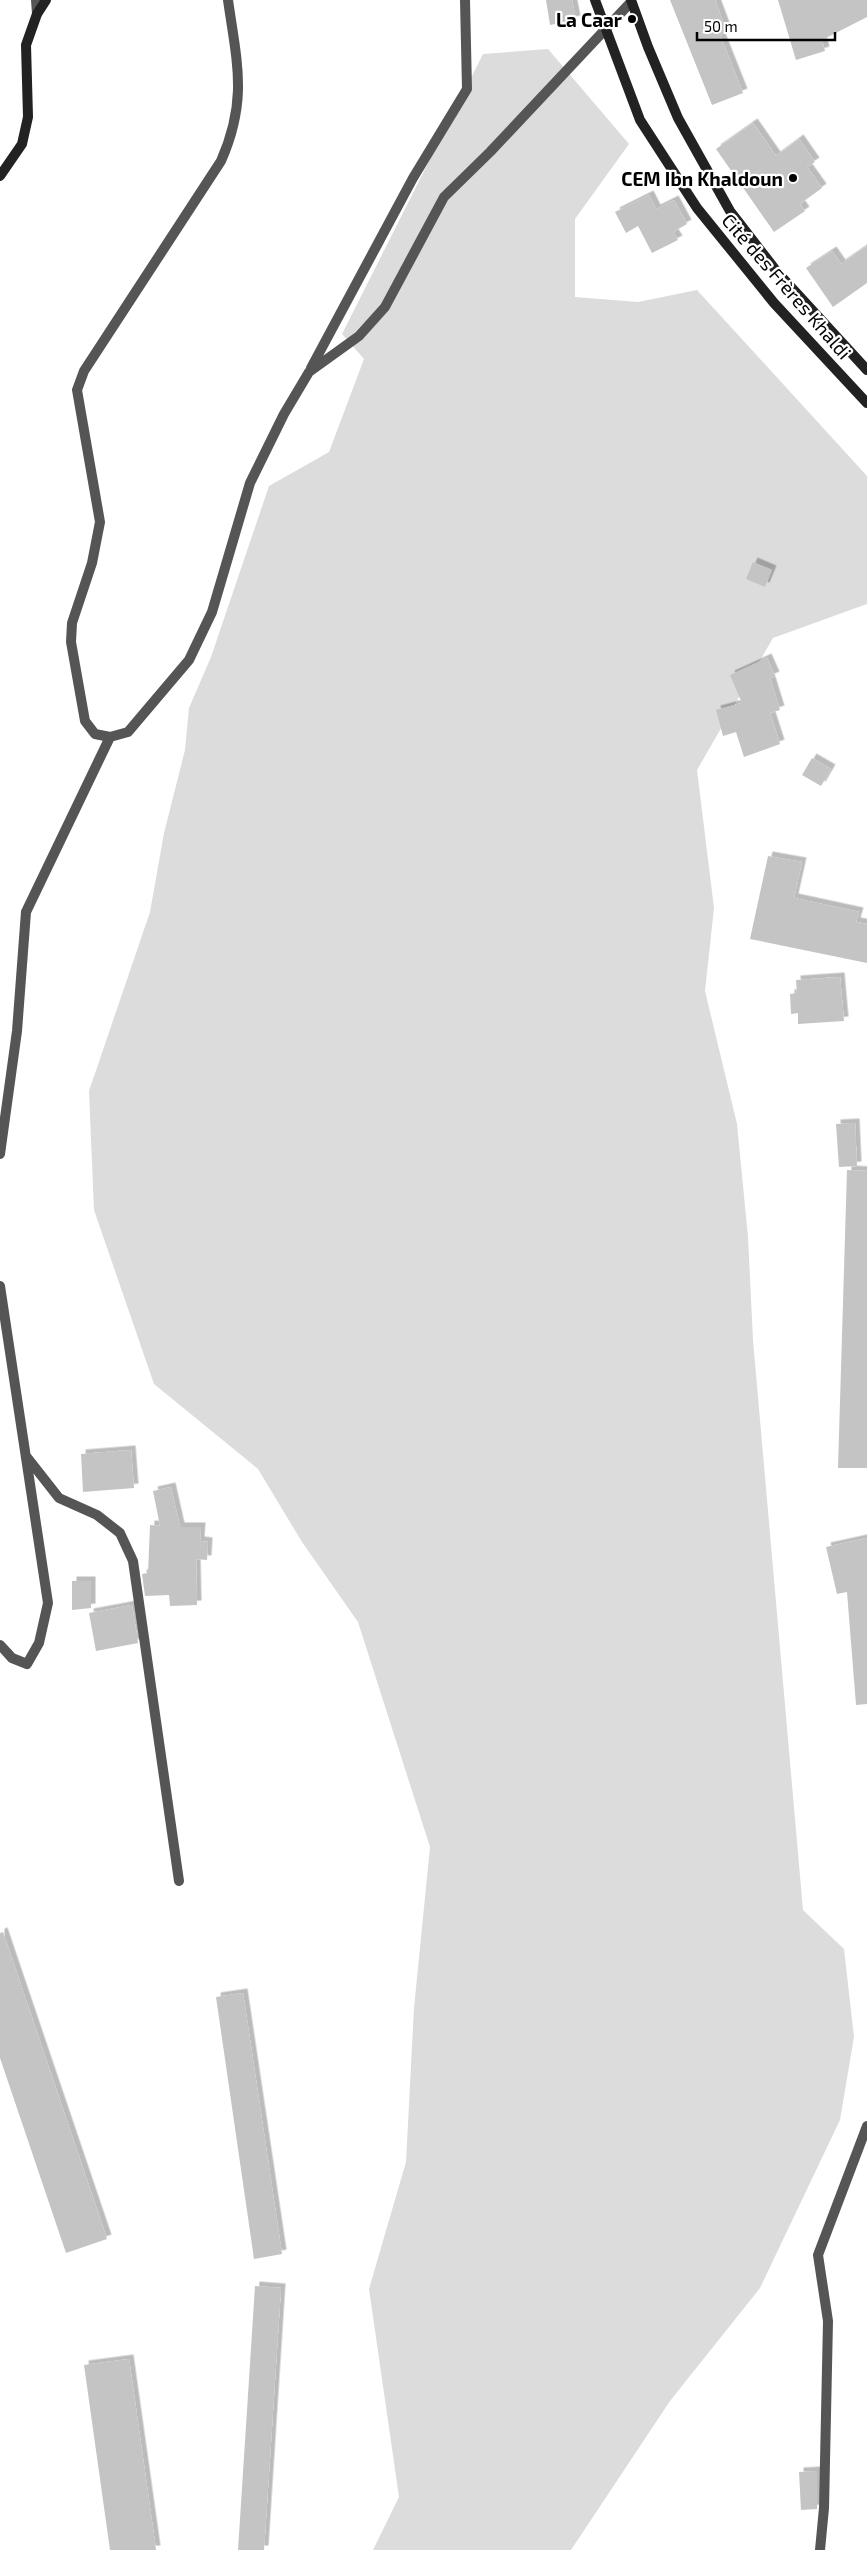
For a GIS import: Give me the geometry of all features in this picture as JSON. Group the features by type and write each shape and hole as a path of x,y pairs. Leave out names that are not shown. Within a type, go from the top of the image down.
{"main road":[{"path":"0,176 22,144 28,117 26,45 36,14 46,0"},
{"name":"Cité des Frères Khaldi","path":"595,0 640,120 697,208 774,303 867,403"},
{"name":"Cité des Frères Khaldi","path":"631,1 678,118 730,211 778,273 867,370"}],"street":[{"path":"36,0 36,14"},
{"path":"228,0 239,73 238,105 231,136 221,161 145,273 84,370 77,390 100,522 92,563 72,623 71,642 85,721 95,734 110,737 128,732 190,660 212,612 250,483 284,414 310,372 413,178 467,89 465,0"},
{"path":"310,372 359,336 385,307 444,197 490,152 631,1"},
{"path":"0,1154 17,1031 26,912 110,737"},
{"path":"0,1286 48,1603 39,1643 27,1664 12,1658 0,1645"},
{"path":"26,1456 60,1498 97,1515 120,1533 133,1560 179,1881"},
{"path":"820,2550 824,2508 828,2321 818,2255 867,2126"}],"shaded area":[{"path":"548,49 629,144 575,219 575,297 638,302 697,290 867,476 867,604 773,638 697,770 714,908 705,991 737,1124 748,1237 753,1340 803,1910 844,1949 854,2037 840,2120 760,2288 670,2401 571,2550 373,2550 399,2497 369,2289 406,2162 414,2008 430,1847 358,1622 302,1542 258,1469 154,1384 94,1210 89,1091 150,912 164,833 185,750 189,708 211,657 269,486 329,452 364,359 342,334 483,54"}],"building":[{"path":"546,0 572,0 576,20 550,25"},
{"path":"670,0 715,0 727,32 720,35 743,93 712,105"},
{"path":"778,0 867,0 867,17 822,40 825,51 796,60"},
{"path":"753,123 776,156 799,139 815,162 807,167 822,188 800,204 805,211 774,232 716,149"},
{"path":"649,195 656,209 674,200 687,224 673,232 678,240 652,253 638,226 626,233 615,212"},
{"path":"867,246 867,283 833,307 806,268 832,251 841,264"},
{"path":"753,562 772,570 765,587 746,579"},
{"path":"767,658 775,676 770,678 780,710 770,713 780,744 744,757 736,732 723,736 716,710 742,703 730,675"},
{"path":"812,758 831,769 821,786 802,775"},
{"path":"768,856 802,862 794,898 859,912 856,922 867,924 867,963 750,939"},
{"path":"840,977 844,1021 798,1024 798,1013 791,1014 790,994 797,993 796,980"},
{"path":"855,1123 857,1166 839,1167 836,1124"},
{"path":"847,1170 867,1171 867,1468 838,1468"},
{"path":"131,1450 134,1488 83,1492 81,1454"},
{"path":"171,1487 180,1527 201,1527 200,1541 208,1542 207,1560 196,1559 197,1605 170,1606 169,1595 145,1596 142,1574 148,1573 150,1525 160,1526 153,1491"},
{"path":"867,1538 867,1704 856,1705 847,1592 837,1594 826,1547"},
{"path":"72,1581 91,1581 91,1608 72,1610"},
{"path":"132,1605 138,1643 96,1651 89,1613"},
{"path":"3,1932 107,2239 66,2253 0,2058 0,1933"},
{"path":"243,1993 282,2254 254,2259 216,1997"},
{"path":"255,2286 281,2288 264,2550 238,2550"},
{"path":"129,2359 156,2550 110,2550 84,2365"},
{"path":"817,2471 817,2509 801,2510 799,2472"}],"place":[{"name":"La Caar","path":"632,19"},
{"name":"CEM Ibn Khaldoun","path":"793,178"}]}
